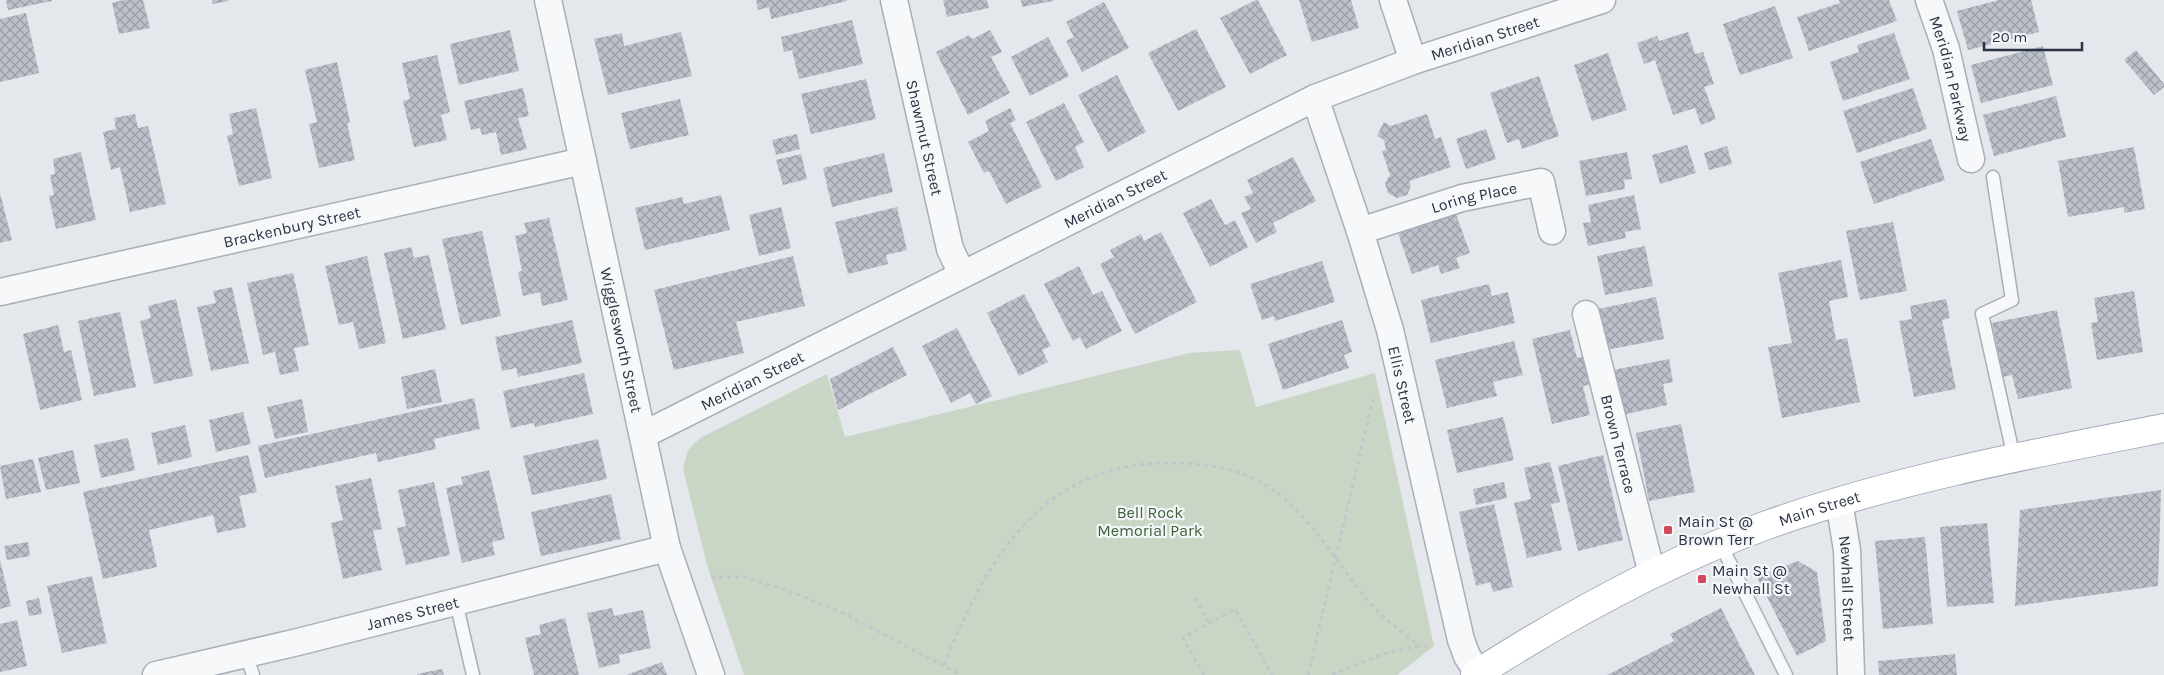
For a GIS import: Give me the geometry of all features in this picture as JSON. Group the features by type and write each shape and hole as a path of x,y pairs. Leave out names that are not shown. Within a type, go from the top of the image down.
{"main road":[{"name":"Main Street","path":"1476,674 1580,612 1652,574 1766,526 1839,501 1942,473 2164,428"}],"street":[{"name":"Wigglesworth Street","path":"548,0 667,548 712,675"},
{"name":"Shawmut Street","path":"894,0 950,249 962,274"},
{"path":"1393,0 1413,61"},
{"name":"Meridian Street","path":"643,435 1315,98 1413,61 1602,0"},
{"name":"Meridian Parkway","path":"1929,0 1948,57 1971,159"},
{"name":"Ellis Street","path":"1315,98 1360,230 1390,330 1461,640 1476,674"},
{"name":"Brackenbury Street","path":"0,292 583,161"},
{"name":"Loring Place","path":"1360,230 1462,198 1541,182 1552,231"},
{"name":"Brown Terrace","path":"1586,314 1652,574"},
{"name":"Newhall Street","path":"1839,501 1847,550 1851,675"},
{"name":"James Street","path":"156,675 250,664 456,602 667,548"}],"lane":[{"path":"1993,177 2012,300 1982,314 2014,458"},
{"path":"1721,545 1786,675"},
{"path":"456,602 473,675"}],"path":[{"path":"1308,675 1375,394"},
{"path":"944,665 980,584 1009,541 1039,510 1058,496 1090,478 1108,472 1164,463 1188,464 1242,473 1270,488 1286,501 1365,598 1391,624 1420,646"},
{"path":"711,577 744,577 845,614 960,675"},
{"path":"1195,598 1209,623"},
{"path":"1204,675 1183,638 1236,608 1272,675"},
{"path":"1332,675 1384,653 1420,646 1434,646"}],"green space":[{"name":"Bell Rock Memorial Park","path":"1240,350 1256,407 1375,373 1434,646 1397,675 744,675 708,568 683,469 688,450 700,438 827,374 845,437 1190,353"}],"building":[{"path":"6,0 52,0 52,1 8,10"},
{"path":"123,0 143,0 150,28 119,34 112,3"},
{"path":"212,0 228,0 228,1 213,4"},
{"path":"756,0 847,1 771,19 769,7 758,10"},
{"path":"943,0 987,0 989,8 947,17"},
{"path":"1021,0 1053,0 1053,1 1022,7"},
{"path":"1258,0 1287,55 1250,74 1220,18"},
{"path":"1299,0 1351,0 1359,28 1312,42"},
{"path":"1839,0 1889,0 1897,21 1809,51 1797,17 1840,3"},
{"path":"1999,0 2031,0 2039,32 1968,50 1957,11"},
{"path":"1104,2 1129,48 1082,72 1066,41 1074,37 1066,22"},
{"path":"1775,6 1793,58 1740,75 1723,24"},
{"path":"26,13 39,73 0,82 0,19"},
{"path":"852,20 863,64 799,79 792,50 784,52 781,37"},
{"path":"1196,29 1226,87 1178,111 1148,53"},
{"path":"510,30 519,71 459,85 450,44"},
{"path":"990,30 1002,52 991,57 1010,93 968,115 936,52 969,35 972,39"},
{"path":"681,32 692,76 608,95 594,39 622,33 624,46"},
{"path":"1688,32 1695,54 1703,52 1714,84 1704,87 1716,119 1701,125 1695,108 1673,115 1655,60 1644,64 1637,43 1657,36 1659,41"},
{"path":"1894,33 1910,79 1843,101 1830,62 1859,52 1857,45"},
{"path":"1048,37 1069,76 1030,96 1011,57"},
{"path":"2043,46 2053,85 1981,103 1971,65"},
{"path":"2136,50 2164,84 2164,87 2154,95 2124,60"},
{"path":"1608,53 1627,110 1592,121 1574,65"},
{"path":"437,55 450,112 441,115 447,140 414,147 403,101 410,99 402,63"},
{"path":"337,62 350,122 347,123 355,160 319,168 309,124 317,122 305,70"},
{"path":"1117,75 1146,132 1108,152 1078,95"},
{"path":"1539,76 1559,136 1522,149 1519,139 1507,143 1490,93"},
{"path":"866,79 876,119 811,134 801,94"},
{"path":"523,88 529,116 518,118 527,149 501,155 496,132 482,135 480,128 471,130 464,101"},
{"path":"1913,88 1927,129 1857,153 1843,111"},
{"path":"2056,96 2066,137 1994,156 1983,115"},
{"path":"680,99 689,135 630,149 621,113"},
{"path":"1064,103 1084,142 1075,147 1084,167 1056,181 1026,122"},
{"path":"256,108 272,178 239,186 227,136 233,134 229,114"},
{"path":"1010,108 1016,120 1010,123 1042,187 1006,204 989,171 984,173 968,142 989,131 985,121"},
{"path":"135,114 138,128 148,126 166,204 130,212 120,167 111,170 103,132 116,129 114,118"},
{"path":"1427,114 1435,139 1441,137 1451,167 1409,181 1411,186 1407,195 1397,198 1388,193 1385,183 1390,175 1382,151 1386,150 1384,140 1377,136 1384,122 1391,126"},
{"path":"1486,129 1496,159 1466,169 1456,139"},
{"path":"797,134 800,149 776,155 772,140"},
{"path":"1931,139 1945,180 1874,204 1860,162"},
{"path":"1687,145 1696,173 1660,184 1652,155"},
{"path":"1727,146 1732,164 1709,170 1704,153"},
{"path":"2134,147 2145,209 2124,213 2124,207 2068,217 2058,161"},
{"path":"81,152 96,220 56,229 49,196 54,195 50,175 55,174 53,159"},
{"path":"1627,152 1632,179 1624,180 1625,189 1586,196 1579,161"},
{"path":"884,153 893,192 832,207 823,168"},
{"path":"801,154 807,179 783,185 776,160"},
{"path":"1293,157 1316,201 1273,223 1277,232 1256,243 1241,213 1251,209 1244,197 1253,193 1247,180"},
{"path":"0,193 12,240 0,243"},
{"path":"721,195 730,230 645,250 635,208 682,197 684,204"},
{"path":"1634,195 1641,229 1625,232 1626,238 1588,246 1583,223 1591,222 1588,205"},
{"path":"1211,199 1225,225 1235,220 1248,247 1210,267 1183,213"},
{"path":"781,207 791,248 759,256 749,215"},
{"path":"897,207 907,250 886,255 888,264 848,274 835,222"},
{"path":"1456,214 1470,253 1456,258 1460,268 1441,274 1438,265 1412,274 1398,233"},
{"path":"549,218 568,300 542,306 540,292 523,296 518,272 522,271 515,236 527,233 524,223"},
{"path":"1893,222 1907,291 1860,300 1846,231"},
{"path":"482,231 501,316 461,325 442,239"},
{"path":"1161,232 1197,302 1135,334 1100,264 1114,257 1110,250 1141,234 1144,241"},
{"path":"1645,246 1653,286 1605,295 1597,256"},
{"path":"411,247 414,258 429,255 446,329 403,339 384,253"},
{"path":"367,256 386,343 359,349 353,322 339,325 325,266"},
{"path":"793,256 805,306 736,322 744,353 674,370 654,290"},
{"path":"1841,260 1848,297 1829,301 1836,340 1847,338 1860,402 1782,418 1768,347 1792,343 1778,273"},
{"path":"1322,261 1335,302 1275,321 1274,316 1262,320 1250,284"},
{"path":"1079,266 1093,295 1102,291 1122,331 1086,349 1080,337 1073,341 1044,284"},
{"path":"293,273 309,345 294,348 299,371 280,375 275,352 263,355 247,283"},
{"path":"1489,284 1492,296 1508,292 1515,323 1431,343 1421,300"},
{"path":"232,287 249,363 211,371 197,307 216,303 213,291"},
{"path":"2134,291 2143,352 2097,360 2091,323 2098,322 2094,298"},
{"path":"1024,294 1051,346 1042,350 1048,362 1019,376 987,313"},
{"path":"1656,297 1664,339 1606,350 1598,309"},
{"path":"176,299 193,376 154,384 140,321 151,318 148,306"},
{"path":"1946,299 1950,318 1942,320 1956,389 1914,397 1899,321 1912,319 1910,306"},
{"path":"2057,310 2072,388 2018,399 2012,375 2003,377 1992,323"},
{"path":"120,312 136,387 94,396 78,321"},
{"path":"572,320 582,363 518,377 516,368 502,371 495,337"},
{"path":"1342,320 1352,352 1344,355 1349,368 1283,390 1268,344"},
{"path":"58,325 64,352 71,350 82,400 40,410 23,334"},
{"path":"957,328 992,396 976,404 970,393 951,403 922,346"},
{"path":"1570,330 1577,358 1585,356 1592,384 1583,386 1590,415 1552,424 1532,339"},
{"path":"1514,341 1523,375 1493,382 1497,396 1447,408 1435,360"},
{"path":"893,347 907,375 838,410 830,379"},
{"path":"1669,359 1673,382 1663,384 1667,405 1622,415 1613,370"},
{"path":"435,369 442,402 407,409 401,377"},
{"path":"584,373 593,414 535,427 534,423 511,428 503,391"},
{"path":"474,398 480,429 434,439 436,449 378,462 376,453 265,478 258,446"},
{"path":"302,399 308,432 275,439 267,407"},
{"path":"243,412 251,444 216,452 209,420"},
{"path":"1503,417 1514,460 1457,473 1447,430"},
{"path":"1681,424 1695,492 1649,501 1636,433"},
{"path":"185,425 192,457 158,465 151,433"},
{"path":"128,438 135,470 101,478 94,445"},
{"path":"598,439 607,479 532,495 523,456"},
{"path":"73,450 80,483 46,490 38,458"},
{"path":"248,455 257,492 239,496 246,527 217,533 213,515 149,530 157,567 103,579 83,492"},
{"path":"1603,455 1623,540 1578,551 1558,466"},
{"path":"33,459 41,492 6,499 0,466"},
{"path":"1550,462 1560,502 1551,504 1562,550 1527,558 1514,503 1531,499 1524,468"},
{"path":"489,470 505,539 492,542 495,555 462,563 446,488 463,484 461,477"},
{"path":"371,478 382,529 373,531 382,570 343,579 331,523 343,520 335,486"},
{"path":"434,482 450,555 406,565 397,528 406,526 398,490"},
{"path":"1504,482 1507,498 1476,505 1473,489"},
{"path":"2161,490 2158,586 2015,606 2020,510"},
{"path":"611,494 621,539 541,556 531,512"},
{"path":"1494,504 1513,587 1493,592 1490,582 1476,586 1459,512"},
{"path":"1987,523 1994,603 1947,607 1940,527"},
{"path":"1925,537 1933,624 1883,629 1875,541"},
{"path":"28,542 30,556 7,560 4,546"},
{"path":"0,560 11,606 0,609"},
{"path":"1798,561 1817,572 1826,641 1797,656 1757,577"},
{"path":"92,576 107,643 62,653 47,586"},
{"path":"39,598 42,614 29,616 26,601"},
{"path":"612,608 614,616 643,610 651,648 619,655 620,663 599,668 587,613"},
{"path":"1721,608 1755,675 1607,675 1674,641 1670,634"},
{"path":"565,618 579,675 534,675 525,638 541,634 539,625"},
{"path":"17,620 27,666 0,672 0,624"},
{"path":"1955,654 1957,675 1879,675 1878,661"},
{"path":"662,662 667,675 626,675"},
{"path":"442,669 444,675 417,675 417,674"}],"place":[{"name":"Main St @ Brown Terr","path":"1668,530"},
{"name":"Main St @ Newhall St","path":"1702,579"}]}
